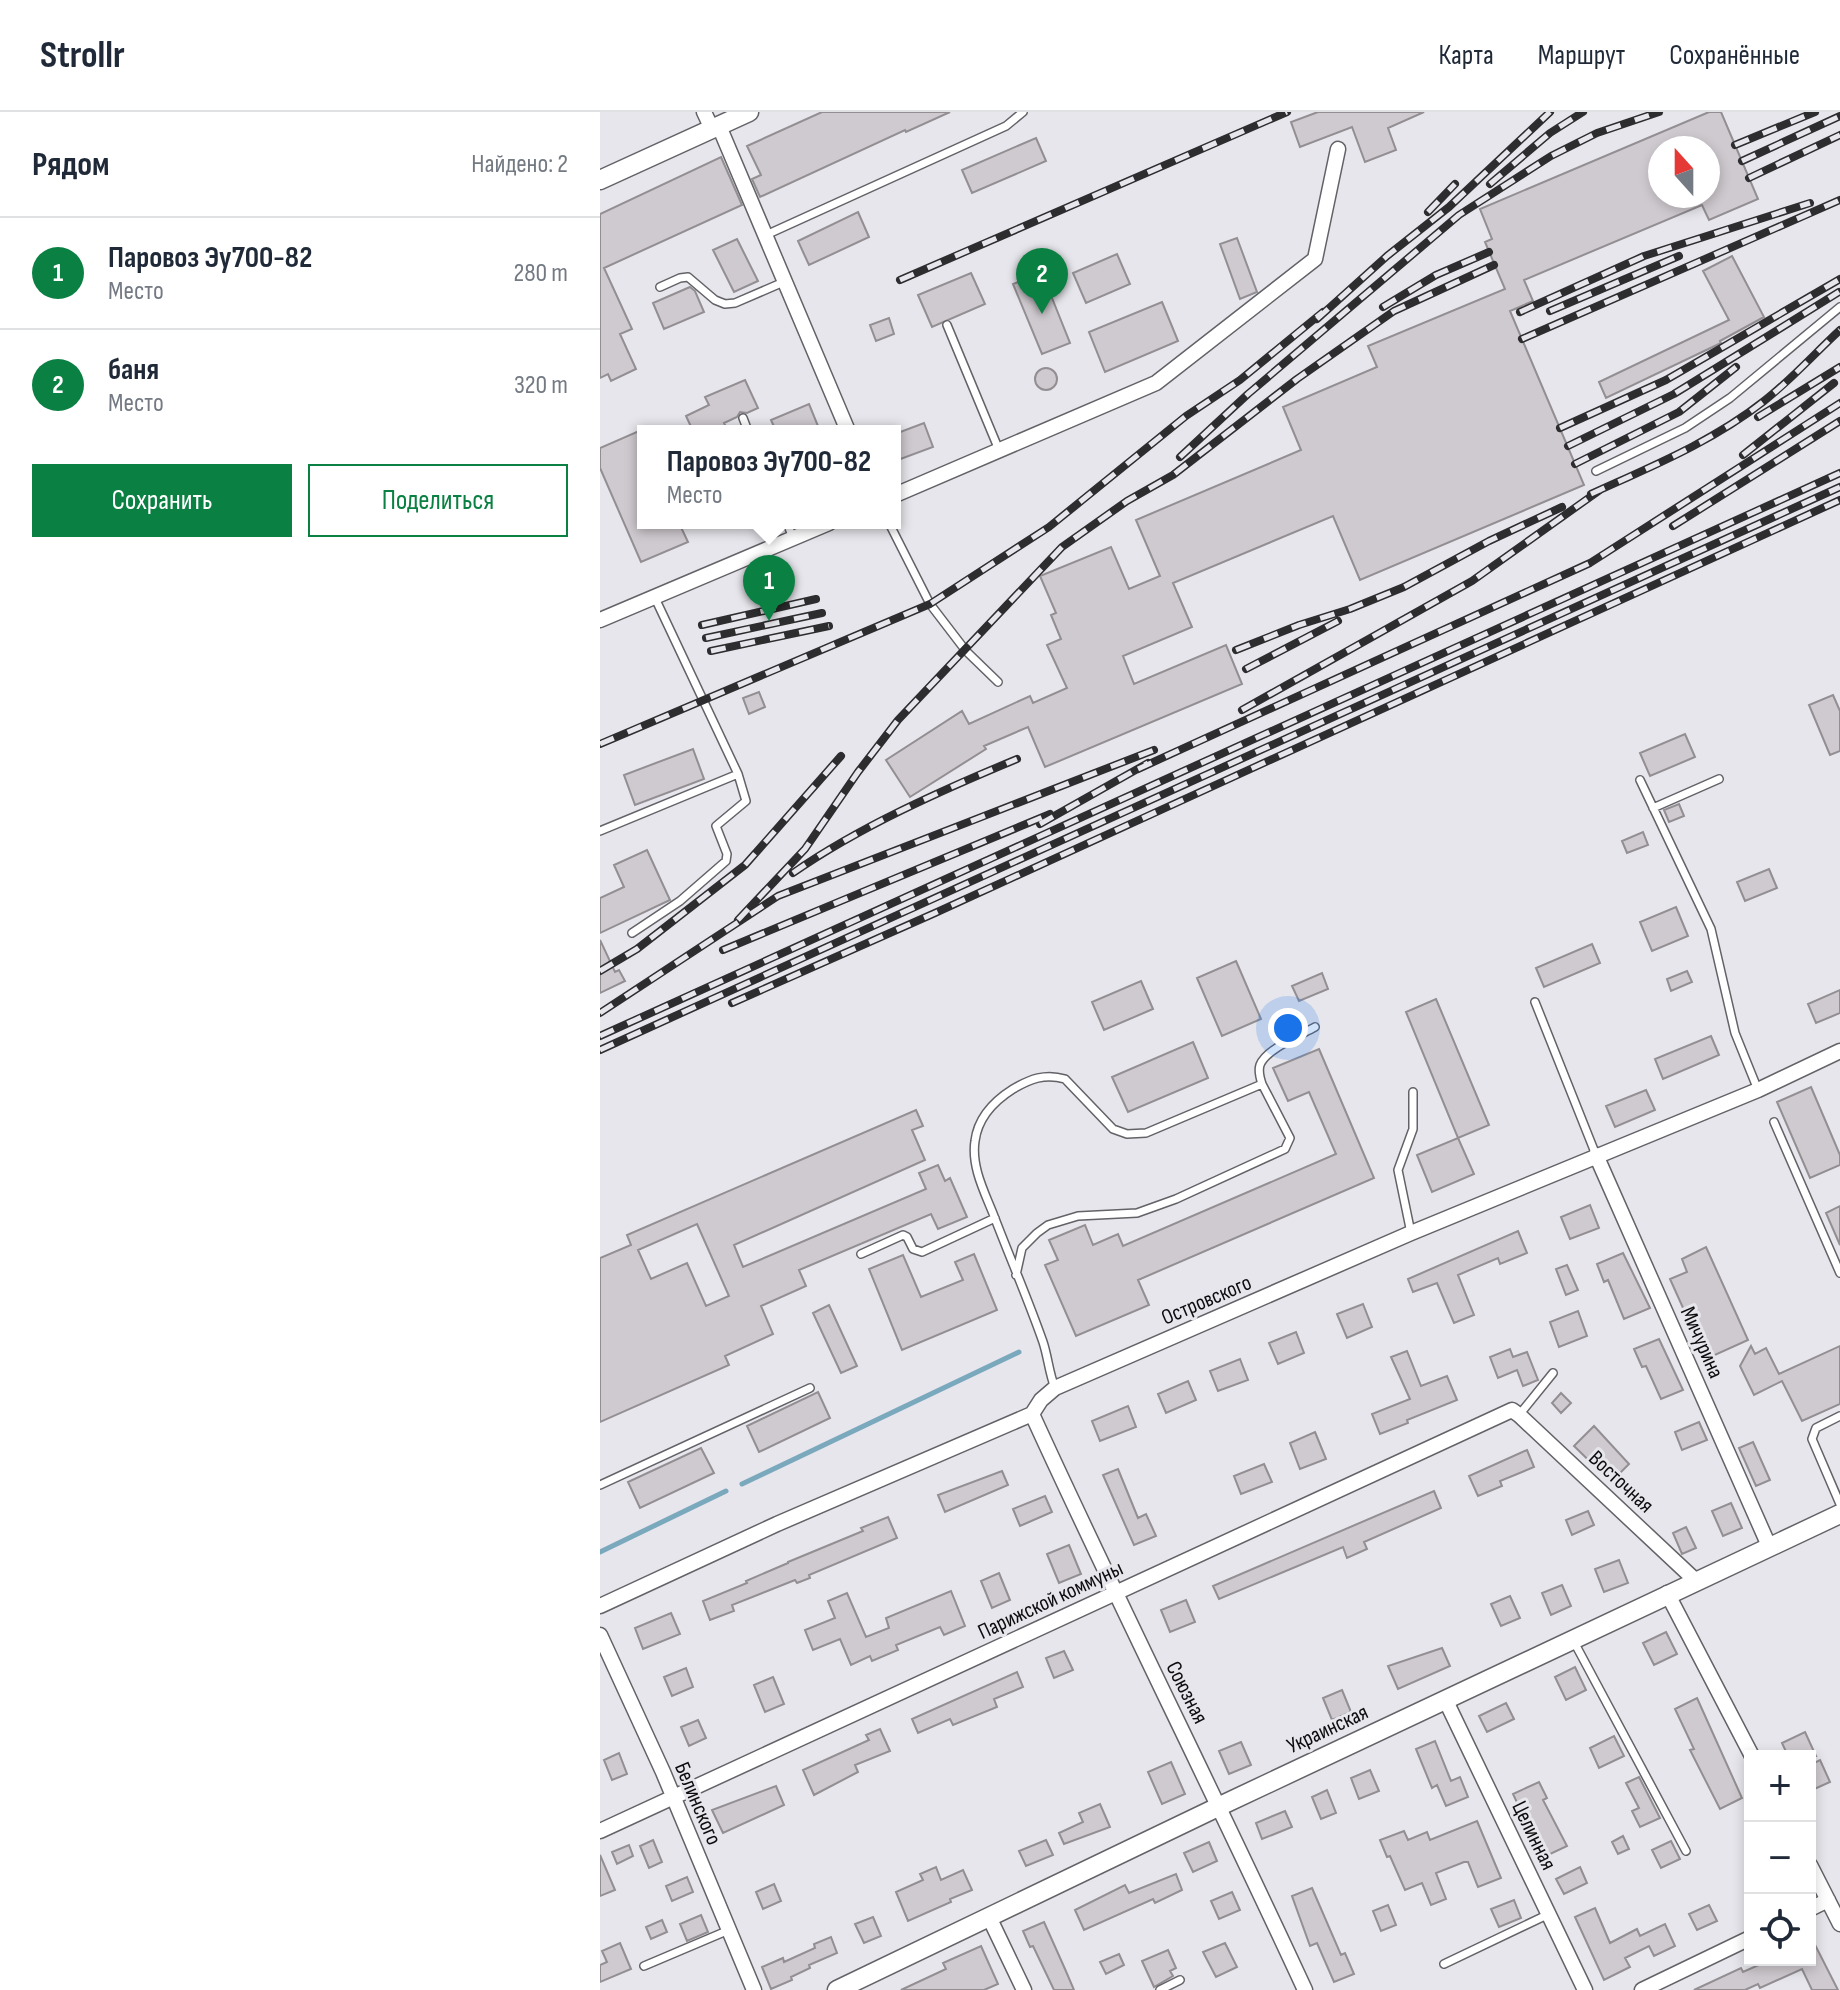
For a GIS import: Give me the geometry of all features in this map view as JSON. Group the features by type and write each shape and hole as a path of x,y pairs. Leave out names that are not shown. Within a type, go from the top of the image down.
{"street":[{"path":"600,180 712,122 749,112"},
{"path":"712,122 766,235 846,425"},
{"path":"901,492 1156,383 1315,259 1338,149"},
{"path":"600,620 815,529"},
{"name":"Островского","path":"600,1606 777,1524 1032,1414 1041,1400 1055,1388 1411,1233 1758,1090 1840,1051"},
{"name":"Мичурина","path":"1596,1155 1769,1546"},
{"name":"Парижской коммуны","path":"600,1831 1512,1410 1519,1415"},
{"name":"Союзная","path":"1032,1414 1114,1593 1220,1806 1305,1990"},
{"name":"Восточная","path":"1519,1415 1695,1580"},
{"name":"Украинская","path":"837,1990 1572,1638 1840,1514"},
{"path":"1667,1593 1749,1750"},
{"name":"Белинского","path":"600,1635 754,1990"},
{"name":"Целинная","path":"1445,1699 1585,1990"},
{"path":"1816,1877 1840,1924"},
{"path":"1816,1906 1828,1900"},
{"path":"989,1917 1024,1990"},
{"path":"1642,1990 1744,1941"}],"lane":[{"path":"766,235 1006,126 1023,112"},
{"path":"660,287 688,277 715,300 731,304 786,281"},
{"path":"1596,471 1685,428 1730,398 1840,307"},
{"path":"947,325 999,450"},
{"path":"743,418 746,425"},
{"path":"789,529 793,538"},
{"path":"892,529 930,604 966,651 998,682"},
{"path":"632,933 680,901 726,861 727,854 716,826 746,801 738,774 655,598"},
{"path":"600,831 738,774"},
{"path":"1653,808 1719,779"},
{"path":"1640,780 1711,929 1735,1033 1758,1090"},
{"path":"1535,1002 1596,1155"},
{"path":"1016,1275 1022,1248 1048,1225 1078,1216 1137,1213 1176,1199 1285,1149 1290,1138 1262,1084 1260,1064 1267,1054 1315,1027"},
{"path":"1055,1388 1043,1344 975,1164 977,1131 983,1116 995,1102 1031,1079 1055,1076 1065,1079 1113,1129 1146,1133 1262,1084"},
{"path":"1411,1233 1398,1170 1413,1129 1413,1092"},
{"path":"1774,1122 1840,1273"},
{"path":"861,1254 903,1235 917,1253 922,1252 995,1218"},
{"path":"1519,1415 1553,1373"},
{"path":"600,1485 810,1388"},
{"path":"1840,1416 1816,1428 1812,1439 1840,1504"},
{"path":"1572,1638 1686,1851"},
{"path":"1444,1964 1549,1914"},
{"path":"644,1966 729,1930"},
{"path":"1160,1990 1180,1980"}],"building":[{"path":"822,112 950,112 760,197 752,179 761,175 747,146"},
{"path":"1318,112 1424,112 1388,128 1396,150 1365,162 1352,127 1300,147 1291,122"},
{"path":"1709,112 1721,112 1758,199 1709,220 1703,208 1720,208 1720,136 1652,136"},
{"path":"1036,138 1046,161 972,193 962,170"},
{"path":"1648,138 1648,208 1695,208 1524,280 1533,301 1510,311 1584,485 1360,580 1333,516 1173,583 1192,627 1123,656 1134,684 1226,645 1242,684 1045,767 1028,727 984,746 986,749 910,797 886,760 962,711 969,724 1030,696 1033,703 1067,688 1047,645 1061,639 1051,615 1056,613 1040,576 1111,547 1129,589 1160,576 1136,520 1301,450 1283,407 1377,367 1368,346 1505,289 1485,242 1492,239 1480,209"},
{"path":"721,157 742,205 604,268 632,329 620,334 636,369 611,381 608,374 600,378 600,214"},
{"path":"858,212 869,237 809,265 798,241"},
{"path":"1237,238 1257,292 1240,299 1220,244"},
{"path":"737,239 758,281 734,292 713,250"},
{"path":"1117,254 1130,284 1086,303 1073,273"},
{"path":"1732,256 1764,317 1721,343 1606,398 1599,382 1729,320 1703,271"},
{"path":"971,273 985,304 932,327 918,295"},
{"path":"1042,273 1070,343 1042,354 1013,284"},
{"path":"690,287 695,291 704,312 664,329 653,303"},
{"path":"1162,302 1178,341 1105,372 1089,332"},
{"path":"889,318 894,334 876,341 870,325"},
{"path":"1046,368 1054,371 1057,379 1054,387 1046,390 1038,387 1035,379 1038,371"},
{"path":"745,380 758,408 747,413 740,412 725,425 690,425 686,416 709,405 705,397"},
{"path":"809,404 818,425 773,425 771,420"},
{"path":"924,423 933,447 901,459 901,432"},
{"path":"637,432 637,529 682,529 688,542 641,562 600,468 600,448"},
{"path":"759,692 765,707 749,714 743,698"},
{"path":"1833,695 1840,711 1840,751 1830,755 1809,705"},
{"path":"1685,734 1695,757 1650,776 1640,753"},
{"path":"693,749 704,779 635,805 624,775"},
{"path":"1679,804 1684,816 1669,822 1664,810"},
{"path":"1643,832 1648,845 1627,853 1622,841"},
{"path":"647,850 670,900 600,933 600,898 624,887 614,865"},
{"path":"1769,869 1777,888 1745,901 1737,882"},
{"path":"1676,907 1688,936 1652,951 1640,922"},
{"path":"600,940 615,972 619,970 625,981 600,993"},
{"path":"1592,944 1600,963 1544,987 1536,968"},
{"path":"1236,961 1261,1019 1222,1036 1197,978"},
{"path":"1687,971 1692,982 1671,991 1667,979"},
{"path":"1322,973 1328,989 1299,1001 1292,986"},
{"path":"1141,981 1153,1009 1104,1030 1092,1002"},
{"path":"1840,990 1840,1013 1816,1023 1808,1004"},
{"path":"1436,999 1489,1125 1458,1138 1406,1012"},
{"path":"1711,1036 1719,1055 1663,1079 1655,1059"},
{"path":"1193,1042 1208,1078 1128,1112 1112,1077"},
{"path":"1319,1049 1374,1178 1138,1280 1149,1305 1076,1336 1045,1265 1058,1260 1049,1240 1085,1225 1093,1245 1118,1234 1123,1246 1336,1154 1309,1092 1288,1101 1273,1068"},
{"path":"1811,1087 1840,1155 1840,1165 1810,1178 1777,1102"},
{"path":"1646,1090 1655,1110 1615,1127 1606,1106"},
{"path":"916,1110 923,1126 912,1130 925,1160 734,1245 743,1267 926,1189 919,1173 938,1165 945,1181 950,1178 967,1217 938,1229 931,1214 799,1270 806,1286 761,1306 773,1334 725,1356 729,1365 600,1422 600,1258 631,1245 627,1235","holes":["697,1224 729,1296 706,1306 687,1263 651,1279 638,1250"]},
{"path":"1458,1138 1474,1174 1432,1192 1417,1155"},
{"path":"1590,1205 1599,1228 1570,1239 1561,1217"},
{"path":"1840,1206 1840,1245 1826,1213"},
{"path":"1518,1231 1527,1253 1500,1264 1498,1258 1458,1275 1474,1315 1454,1323 1437,1283 1413,1292 1408,1279"},
{"path":"1706,1247 1748,1340 1706,1359 1670,1279 1687,1272 1682,1259"},
{"path":"1623,1253 1650,1308 1624,1319 1608,1280 1604,1282 1597,1264"},
{"path":"974,1254 997,1310 902,1350 869,1269 903,1255 921,1297 963,1280 955,1262"},
{"path":"1567,1265 1578,1290 1566,1295 1556,1269"},
{"path":"1363,1304 1372,1327 1347,1338 1337,1314"},
{"path":"829,1305 857,1366 841,1373 813,1313"},
{"path":"1578,1311 1587,1336 1559,1347 1550,1322"},
{"path":"1296,1332 1304,1353 1278,1364 1269,1343"},
{"path":"1659,1339 1683,1390 1661,1399 1646,1366 1642,1367 1634,1349"},
{"path":"1751,1346 1755,1354 1766,1348 1779,1374 1840,1346 1840,1404 1802,1421 1782,1381 1754,1395 1740,1366"},
{"path":"1510,1349 1513,1357 1527,1352 1538,1380 1523,1386 1517,1370 1498,1378 1490,1357"},
{"path":"1407,1351 1421,1386 1447,1376 1457,1400 1380,1434 1372,1414 1410,1399 1391,1357"},
{"path":"1240,1359 1248,1380 1218,1391 1210,1371"},
{"path":"1188,1381 1196,1400 1166,1413 1158,1394"},
{"path":"818,1392 830,1418 759,1452 747,1426"},
{"path":"1561,1393 1571,1403 1561,1413 1552,1403"},
{"path":"1128,1406 1136,1427 1100,1441 1092,1421"},
{"path":"1699,1422 1707,1440 1682,1450 1675,1432"},
{"path":"1594,1426 1629,1464 1611,1482 1574,1446"},
{"path":"1315,1432 1326,1459 1300,1469 1290,1443"},
{"path":"1753,1442 1770,1480 1756,1486 1739,1448"},
{"path":"701,1448 714,1473 640,1508 628,1482"},
{"path":"1527,1450 1534,1467 1500,1481 1502,1486 1478,1496 1469,1476"},
{"path":"1264,1464 1272,1482 1241,1494 1234,1476"},
{"path":"1118,1469 1138,1518 1146,1514 1156,1536 1134,1545 1103,1475"},
{"path":"1002,1471 1008,1485 945,1512 938,1495"},
{"path":"1434,1491 1441,1508 1364,1542 1367,1549 1347,1558 1343,1547 1219,1599 1213,1586"},
{"path":"1045,1496 1052,1512 1020,1526 1013,1509"},
{"path":"1731,1503 1742,1528 1723,1536 1712,1511"},
{"path":"1588,1511 1594,1525 1572,1535 1566,1520"},
{"path":"888,1517 897,1538 809,1575 810,1578 797,1583 795,1580 732,1605 734,1611 710,1620 703,1601 863,1531 861,1528"},
{"path":"1686,1527 1696,1548 1682,1554 1673,1533"},
{"path":"1069,1545 1081,1574 1059,1583 1047,1554"},
{"path":"1619,1560 1628,1583 1604,1592 1595,1569"},
{"path":"999,1573 1010,1600 992,1608 981,1581"},
{"path":"1562,1585 1571,1606 1551,1615 1542,1593"},
{"path":"951,1591 965,1626 944,1635 940,1627 896,1645 898,1650 872,1661 870,1656 851,1665 840,1639 813,1650 805,1630 835,1618 828,1601 847,1593 866,1637 889,1628 886,1618"},
{"path":"1510,1596 1520,1618 1501,1626 1491,1604"},
{"path":"1186,1600 1195,1622 1170,1632 1161,1610"},
{"path":"671,1613 680,1634 643,1649 635,1628"},
{"path":"1666,1632 1677,1654 1654,1665 1643,1643"},
{"path":"1442,1648 1450,1666 1398,1689 1388,1666"},
{"path":"1064,1651 1073,1670 1054,1678 1046,1658"},
{"path":"1575,1667 1586,1690 1566,1700 1555,1677"},
{"path":"686,1668 693,1687 672,1696 664,1677"},
{"path":"1017,1672 1023,1687 994,1699 997,1707 953,1725 950,1719 918,1733 912,1719"},
{"path":"773,1677 784,1704 765,1712 754,1685"},
{"path":"1342,1690 1351,1712 1332,1720 1323,1698"},
{"path":"1697,1698 1742,1798 1720,1809 1690,1750 1694,1749 1675,1709"},
{"path":"1506,1703 1514,1719 1487,1732 1479,1716"},
{"path":"698,1720 706,1738 689,1746 681,1727"},
{"path":"880,1729 890,1751 855,1765 858,1772 814,1795 803,1770 869,1740 866,1735"},
{"path":"1805,1732 1813,1750 1785,1750 1782,1743"},
{"path":"1614,1736 1624,1756 1599,1768 1590,1748"},
{"path":"1435,1741 1451,1781 1460,1777 1468,1797 1446,1806 1437,1785 1432,1788 1416,1749"},
{"path":"1241,1742 1251,1765 1229,1774 1219,1751"},
{"path":"619,1753 627,1774 612,1780 604,1760"},
{"path":"1820,1760 1830,1782 1816,1788 1816,1762"},
{"path":"1171,1762 1185,1794 1162,1804 1148,1772"},
{"path":"1370,1770 1379,1791 1359,1799 1351,1778"},
{"path":"1639,1777 1660,1818 1640,1827 1632,1811 1639,1808 1626,1783"},
{"path":"1539,1782 1547,1798 1543,1800 1567,1846 1546,1856 1524,1809 1521,1811 1513,1794"},
{"path":"776,1786 784,1805 723,1833 712,1810"},
{"path":"1327,1790 1336,1813 1321,1819 1312,1797"},
{"path":"1100,1804 1110,1827 1064,1844 1059,1833 1083,1822 1079,1813"},
{"path":"1285,1811 1292,1827 1262,1839 1256,1823"},
{"path":"1477,1821 1501,1878 1478,1887 1468,1862 1464,1862 1436,1873 1446,1899 1431,1905 1422,1883 1405,1890 1380,1840 1404,1831 1408,1840 1427,1832 1430,1840"},
{"path":"1623,1836 1629,1849 1618,1854 1612,1842"},
{"path":"653,1840 662,1862 649,1868 640,1846"},
{"path":"1046,1840 1053,1855 1026,1866 1019,1851"},
{"path":"1671,1841 1680,1859 1661,1868 1652,1850"},
{"path":"1209,1842 1217,1861 1193,1872 1184,1853"},
{"path":"629,1845 633,1856 617,1864 612,1852"},
{"path":"600,1855 615,1890 600,1896"},
{"path":"936,1867 941,1880 963,1870 972,1890 908,1921 896,1892 923,1880 920,1874"},
{"path":"1580,1867 1587,1883 1564,1894 1556,1879"},
{"path":"1176,1874 1182,1890 1155,1903 1153,1899 1084,1930 1075,1910 1125,1885 1129,1893"},
{"path":"687,1877 693,1892 672,1901 666,1886"},
{"path":"774,1884 781,1901 763,1909 756,1892"},
{"path":"1312,1888 1341,1955 1345,1953 1354,1974 1334,1982 1317,1943 1310,1946 1292,1896"},
{"path":"1232,1892 1240,1910 1219,1919 1211,1901"},
{"path":"1514,1900 1521,1918 1499,1927 1491,1909"},
{"path":"1388,1905 1396,1925 1381,1931 1373,1911"},
{"path":"1709,1905 1717,1921 1697,1930 1689,1914"},
{"path":"1595,1908 1610,1943 1637,1929 1640,1936 1665,1924 1675,1946 1654,1956 1649,1946 1625,1958 1630,1967 1604,1980 1575,1917"},
{"path":"701,1915 708,1932 687,1941 680,1924"},
{"path":"873,1917 881,1936 864,1943 855,1924"},
{"path":"662,1920 667,1932 651,1939 646,1927"},
{"path":"1044,1922 1074,1990 1054,1990 1033,1946 1030,1947 1023,1931"},
{"path":"831,1937 837,1953 809,1965 810,1968 791,1977 792,1980 771,1989 762,1967 783,1958 784,1962"},
{"path":"620,1943 631,1969 600,1982 600,1965 607,1962 602,1951"},
{"path":"1225,1943 1237,1967 1216,1977 1203,1952"},
{"path":"981,1946 998,1984 984,1990 901,1990 946,1969 943,1963"},
{"path":"1816,1947 1838,1990 1812,1990 1802,1969 1760,1988 1758,1984 1745,1990 1694,1990 1741,1968 1743,1972 1756,1966 1816,1966"},
{"path":"1168,1950 1176,1968 1170,1971 1173,1976 1154,1987 1142,1961"},
{"path":"1119,1954 1124,1965 1106,1974 1100,1962"}],"waterway":[{"path":"742,1484 1019,1352"},
{"path":"600,1552 726,1491"}],"railway":[{"path":"900,280 1287,112"},
{"path":"1317,319 1387,256 1449,207 1550,112"},
{"path":"1490,184 1550,133 1583,112"},
{"path":"1180,457 1248,394 1459,215 1551,156 1597,133 1659,112"},
{"path":"1735,145 1815,112"},
{"path":"1742,161 1840,116"},
{"path":"1749,178 1840,135"},
{"path":"1428,212 1455,184"},
{"path":"1522,339 1840,200"},
{"path":"1520,312 1644,256 1810,203"},
{"path":"1383,307 1436,275 1489,252"},
{"path":"1550,311 1679,256"},
{"path":"738,920 805,849 898,720 1062,547 1127,501 1173,475 1297,379 1394,311 1494,265"},
{"path":"1560,428 1666,380 1840,279"},
{"path":"1568,446 1674,394 1839,292"},
{"path":"600,744 930,604 1049,527 1186,416 1240,380 1323,312"},
{"path":"1591,494 1680,453 1744,416 1784,384 1840,330"},
{"path":"1575,464 1679,412 1736,367"},
{"path":"1758,417 1840,367"},
{"path":"1743,455 1834,383"},
{"path":"1138,769 1590,563 1840,403"},
{"path":"1673,526 1840,421"},
{"path":"600,1036 1840,473"},
{"path":"600,1050 1840,487"},
{"path":"1242,710 1472,581 1600,490"},
{"path":"732,1003 1840,500"},
{"path":"1236,650 1404,587 1489,541 1562,507"},
{"path":"702,625 816,599"},
{"path":"706,638 822,613"},
{"path":"1246,669 1338,621"},
{"path":"711,651 829,626"},
{"path":"600,1013 778,896 1154,750"},
{"path":"600,971 637,949 745,865 841,756"},
{"path":"793,873 873,825 1017,759"},
{"path":"1040,824 1148,763"},
{"path":"723,950 1050,814"}],"place":[{"name":"баня","path":"1042,314"},
{"name":"Паровоз Эу700-82","path":"769,621"}]}
